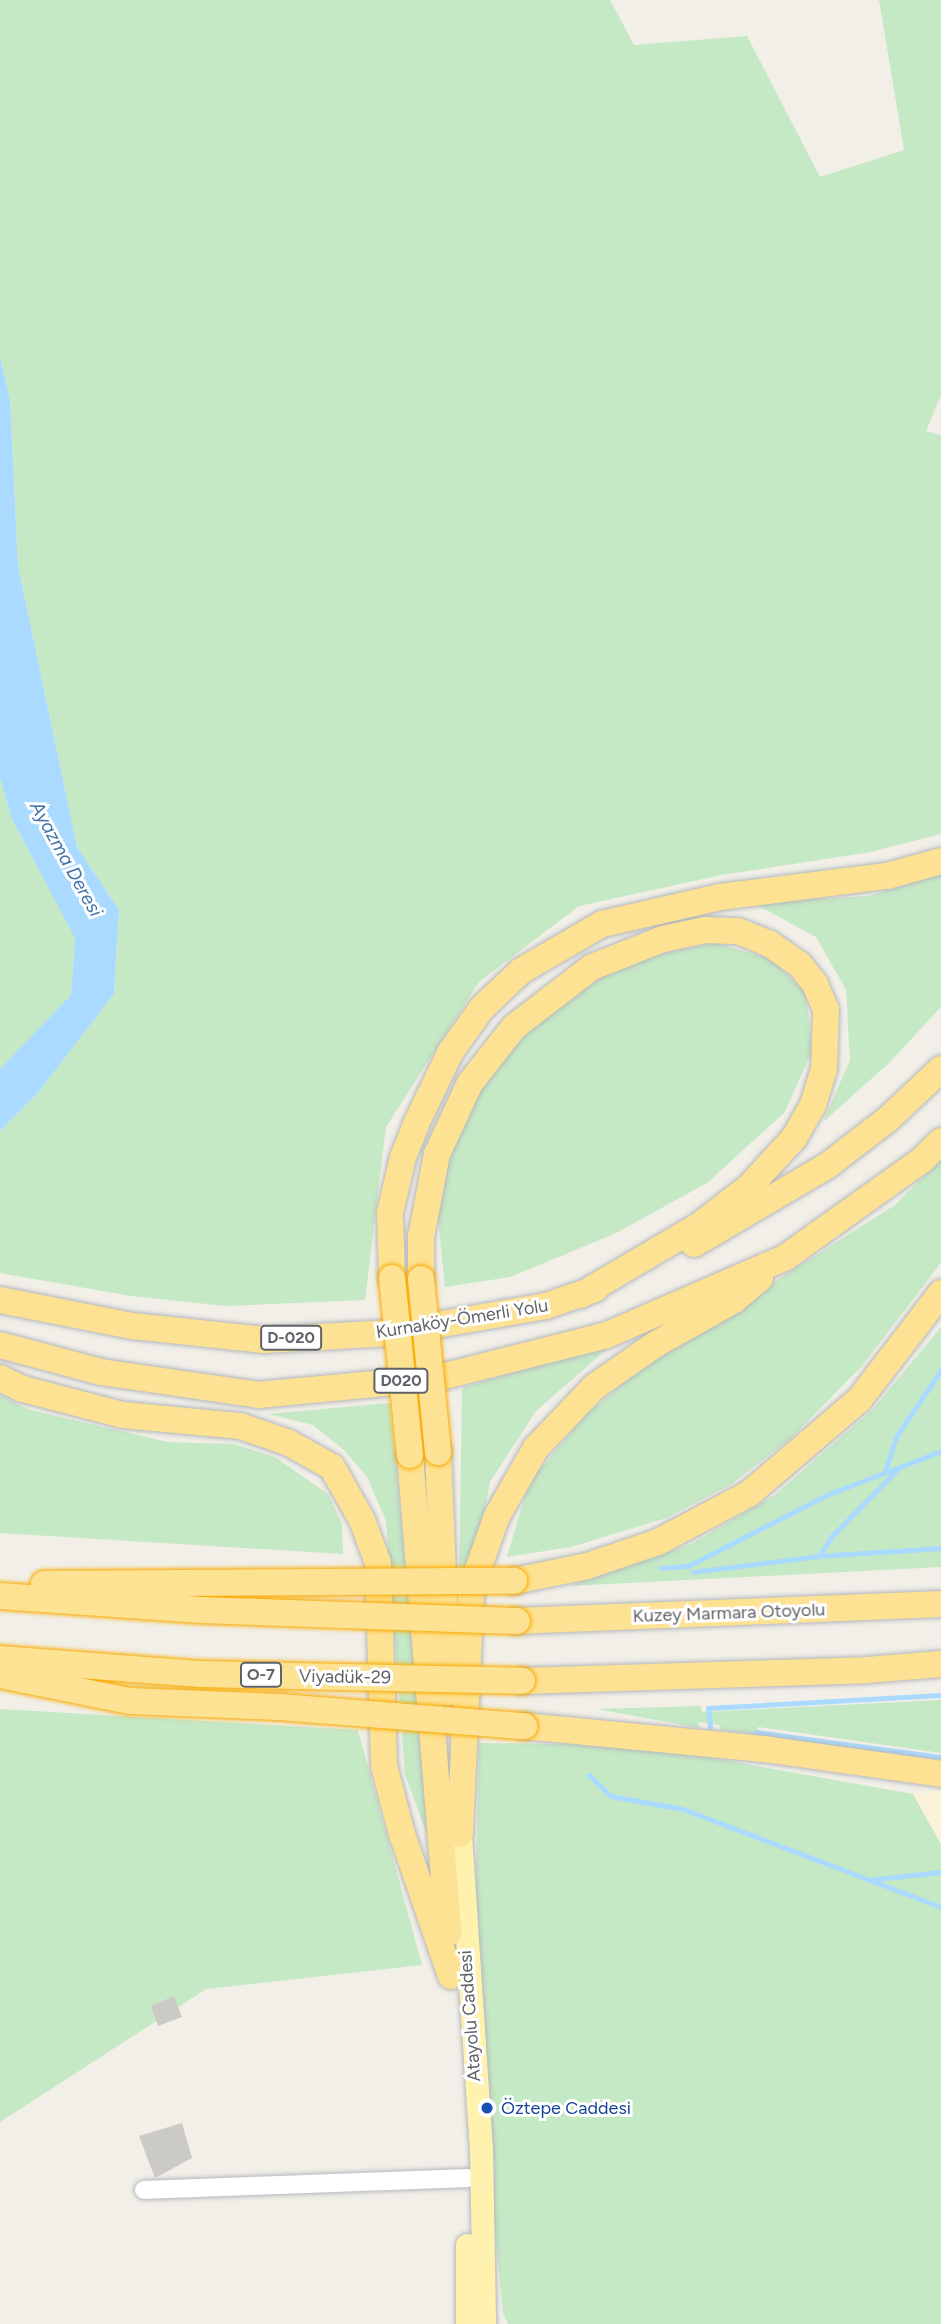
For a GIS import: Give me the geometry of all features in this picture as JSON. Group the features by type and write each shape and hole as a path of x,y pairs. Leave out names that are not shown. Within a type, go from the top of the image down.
{"highway":[{"path":"451,1976 410,1455 392,1278 390,1213 402,1157 416,1124 450,1052 481,1009 521,971 602,923 720,897 887,876 941,861"},
{"path":"460,1834 452,1786 438,1452 421,1279 421,1237 437,1154 470,1083 514,1027 592,967 663,939 705,930 727,930 770,944 799,964 815,984 826,1010 824,1069 813,1105 794,1138 749,1187 700,1225 581,1295"},
{"name":"Kurnaköy-Ömerli Yolu","path":"0,1300 132,1326 264,1339 391,1333 546,1306 581,1295 716,1234 827,1166 888,1119 941,1069"},
{"name":"D020","path":"0,1345 101,1372 258,1395 437,1378 607,1335 786,1257 922,1160 941,1141"},
{"path":"460,1834 471,1590 497,1516 536,1448 594,1387 656,1343 734,1300 786,1257"},
{"path":"0,1585 514,1581 587,1566 659,1542 750,1493 859,1400 941,1293"},
{"path":"0,1378 23,1389 122,1415 240,1426 289,1443 332,1467 362,1520 378,1563 384,1766 402,1834 451,1976"},
{"name":"Kuzey Marmara Otoyolu","path":"0,1596 201,1610 517,1621 941,1604"},
{"name":"Viyadük-29","path":"0,1659 201,1674 522,1681 867,1670 941,1664"},
{"path":"0,1675 129,1701 280,1707 524,1726 771,1750 941,1774"}],"main road":[{"name":"Atayolu Caddesi","path":"460,1834 481,2148 484,2324"},
{"name":"Atayolu Caddesi","path":"451,1976 468,2178 467,2324"}],"lane":[{"path":"144,2190 468,2178"}],"green space":[{"path":"0,0 610,0 634,45 747,36 820,177 904,150 879,0 941,0 941,396 926,431 941,435 941,834 871,852 722,875 579,906 479,982 386,1127 365,1300 226,1306 131,1296 0,1273 0,1131 37,1094 114,994 119,910 77,847 18,566 10,400 0,355"},
{"path":"0,777 11,817 75,937 71,995 0,1069"},
{"path":"941,875 941,1007 889,1063 823,1122 850,1060 846,990 816,937 753,903 868,896"},
{"path":"716,943 771,959 806,993 812,1051 785,1112 707,1183 614,1234 510,1277 445,1287 438,1218 446,1138 480,1072 561,995 635,958"},
{"path":"941,1159 941,1263 861,1367 790,1439 730,1485 666,1518 571,1547 507,1557 529,1482 586,1415 644,1365 895,1205"},
{"path":"941,1327 941,1567 570,1586 691,1544 775,1495 873,1409"},
{"path":"615,1342 536,1411 490,1482 458,1656 462,1388"},
{"path":"0,1395 30,1410 168,1442 233,1444 275,1457 328,1494 342,1524 343,1554 0,1533"},
{"path":"390,1403 432,1848 405,1775 386,1521 367,1477 344,1450 313,1425 267,1414"},
{"path":"941,1700 941,1753 758,1727 756,1734 721,1730 719,1725 699,1722 699,1728 597,1709 701,1706 702,1712"},
{"path":"0,1709 358,1730 422,1965 206,1989 0,2122"},
{"path":"479,1743 639,1745 913,1794 941,1844 941,2324 508,2324 503,2313 490,2182 475,1912"}],"sand":[{"path":"941,1790 941,1844 913,1794"}],"water":[{"name":"Ayazma Deresi","path":"0,356 10,400 18,566 77,847 119,910 114,994 37,1094 0,1131 0,1069 71,995 75,938 11,817 0,777"}],"building":[{"path":"174,1996 182,2017 158,2026 151,2006"},
{"path":"182,2123 192,2158 155,2178 139,2136"}],"waterway":[{"path":"885,1471 896,1437 941,1370"},
{"path":"661,1568 688,1566 829,1494 941,1451"},
{"path":"819,1556 832,1536 899,1468"},
{"path":"693,1572 819,1556 941,1548"},
{"path":"710,1727 708,1708 941,1695"},
{"path":"756,1732 941,1757"},
{"path":"589,1775 611,1796 683,1809 941,1907"},
{"path":"868,1880 941,1872"}],"place":[{"name":"Öztepe Caddesi","path":"487,2108"}]}
